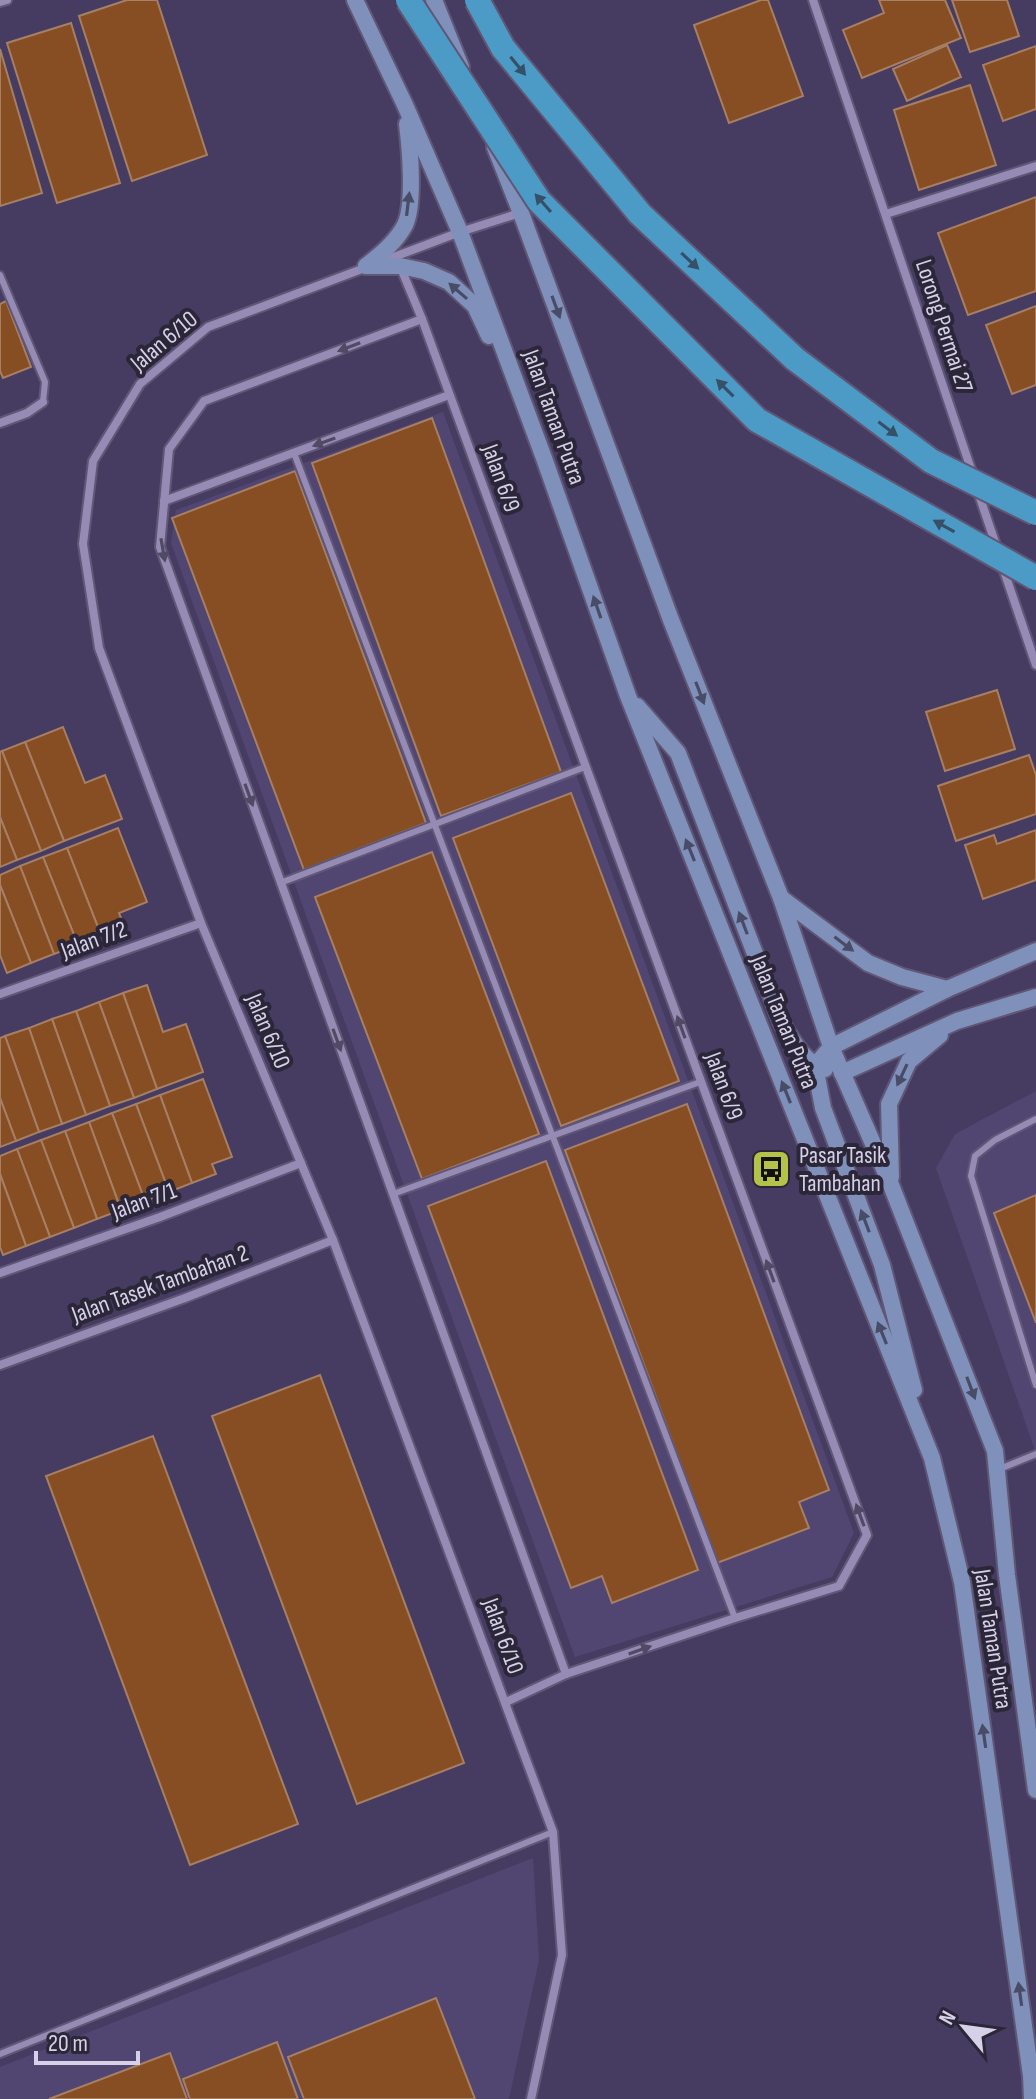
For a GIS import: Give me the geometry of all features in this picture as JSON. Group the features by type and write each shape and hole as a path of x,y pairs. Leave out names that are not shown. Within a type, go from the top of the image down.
{"highway":[{"path":"408,0 539,201 757,420 1036,578"},
{"path":"477,0 503,48 640,214 795,359 931,461 1036,513"}],"street":[{"path":"0,2 7,0"},
{"name":"Jalan Taman Putra","path":"355,0 460,232 628,696 932,1458 962,1582 1032,2099"},
{"name":"Jalan Taman Putra","path":"434,0 521,213 671,620 781,898 831,1047 891,1185 995,1451 1007,1575 1036,1790"},
{"name":"Lorong Permai 27","path":"813,0 1036,665"},
{"path":"366,266 391,245 406,222 411,183 405,105"},
{"path":"886,214 1036,166"},
{"name":"Jalan 6/10","path":"521,213 366,266 208,327 140,384 93,461 83,544 99,648 201,923 333,1240 553,1832 562,1955 531,2099"},
{"path":"366,266 400,266 424,271 449,282 475,306 544,458"},
{"name":"Jalan 6/9","path":"400,266 867,1535 839,1586 566,1674 506,1702"},
{"name":"Jalan 6/10","path":"422,319 204,401 169,449 160,547 566,1674"},
{"path":"164,501 449,395"},
{"path":"0,423 27,413 43,402"},
{"path":"628,696 678,753 782,1024 796,1048 815,1066 842,1073 957,1021 1036,997"},
{"path":"781,898 868,963 902,977 947,989"},
{"name":"Jalan 7/2","path":"0,994 201,923"},
{"path":"815,1066 831,1047 947,989 1036,951"},
{"path":"891,1185 889,1104 909,1061 957,1021"},
{"path":"815,1066 823,1108 882,1265 932,1458"},
{"name":"Jalan 7/1","path":"0,1273 301,1163"},
{"name":"Jalan Tasek Tambahan 2","path":"0,1365 333,1240"}],"lane":[{"path":"0,275 45,382 43,402"},
{"path":"294,453 735,1618"},
{"path":"280,883 585,767"},
{"path":"393,1194 700,1082"},
{"path":"1036,1119 995,1140 975,1156 971,1176 1036,1385"},
{"path":"997,1470 1036,1454"},
{"path":"0,2054 553,1832"}],"shaded area":[{"path":"443,412 854,1533 832,1577 575,1657 171,543 176,510"},
{"path":"1036,1091 1036,1453 936,1168 955,1134"},
{"path":"533,1858 539,1960 509,2099 0,2099 0,2067"}],"building":[{"path":"127,0 157,0 207,155 132,181 79,16"},
{"path":"768,0 803,96 729,123 694,25"},
{"path":"879,0 945,0 961,38 862,78 843,30 884,13"},
{"path":"952,0 1007,0 1019,36 970,52"},
{"path":"71,23 120,183 57,203 7,43"},
{"path":"947,45 961,77 907,101 893,69"},
{"path":"1036,46 1036,109 1003,121 983,65"},
{"path":"0,49 42,193 0,206"},
{"path":"970,85 996,165 919,190 894,110"},
{"path":"1036,197 1036,291 968,315 938,233"},
{"path":"6,301 31,367 3,378 0,371 0,304"},
{"path":"1036,306 1036,385 1012,394 986,325"},
{"path":"432,418 561,772 441,816 312,463"},
{"path":"295,471 426,823 304,870 172,518"},
{"path":"997,690 1015,749 945,771 926,712"},
{"path":"63,727 85,783 105,775 122,819 64,841 25,742"},
{"path":"25,742 64,841 41,851 2,751"},
{"path":"2,751 41,851 17,860 0,817"},
{"path":"1029,755 1036,775 1036,814 956,841 938,786"},
{"path":"571,793 679,1081 561,1126 453,838"},
{"path":"0,817 17,860 0,867"},
{"path":"118,828 147,902 119,913 124,926 101,935 67,848"},
{"path":"1036,830 1036,880 983,899 965,845 994,835 997,844"},
{"path":"67,848 101,935 78,945 43,857"},
{"path":"432,852 539,1134 422,1179 315,897"},
{"path":"43,857 78,945 54,954 20,866"},
{"path":"20,866 54,954 31,963 0,885 0,875"},
{"path":"0,885 31,963 7,973 0,955"},
{"path":"147,985 163,1032 186,1024 203,1072 157,1089 123,993"},
{"path":"123,993 157,1089 134,1098 99,1002"},
{"path":"99,1002 134,1098 110,1106 76,1011"},
{"path":"76,1011 110,1106 86,1115 52,1019"},
{"path":"52,1019 86,1115 62,1124 29,1028"},
{"path":"29,1028 62,1124 39,1132 5,1036"},
{"path":"5,1036 39,1132 16,1141 0,1098 0,1038"},
{"path":"203,1079 232,1157 212,1164 216,1174 192,1183 160,1095"},
{"path":"160,1095 192,1183 169,1192 136,1104"},
{"path":"0,1098 16,1141 0,1147"},
{"path":"136,1104 169,1192 145,1201 112,1113"},
{"path":"687,1104 829,1490 799,1502 809,1528 717,1563 565,1150"},
{"path":"112,1113 145,1201 121,1210 89,1122"},
{"path":"89,1122 121,1210 97,1219 65,1131"},
{"path":"65,1131 97,1219 74,1228 41,1140"},
{"path":"41,1140 74,1228 50,1237 17,1149"},
{"path":"17,1149 50,1237 26,1246 0,1174 0,1156"},
{"path":"546,1161 698,1570 612,1603 602,1576 571,1588 428,1206"},
{"path":"0,1174 26,1246 3,1255 0,1247"},
{"path":"1036,1195 1036,1323 994,1213"},
{"path":"320,1375 464,1763 357,1804 212,1416"},
{"path":"153,1436 298,1824 190,1865 46,1476"},
{"path":"436,1998 475,2099 304,2099 288,2057"},
{"path":"277,2042 298,2099 190,2099 183,2079"},
{"path":"170,2053 187,2099 49,2099"}],"place":[{"name":"Pasar Tasik Tambahan","path":"771,1169"}]}
